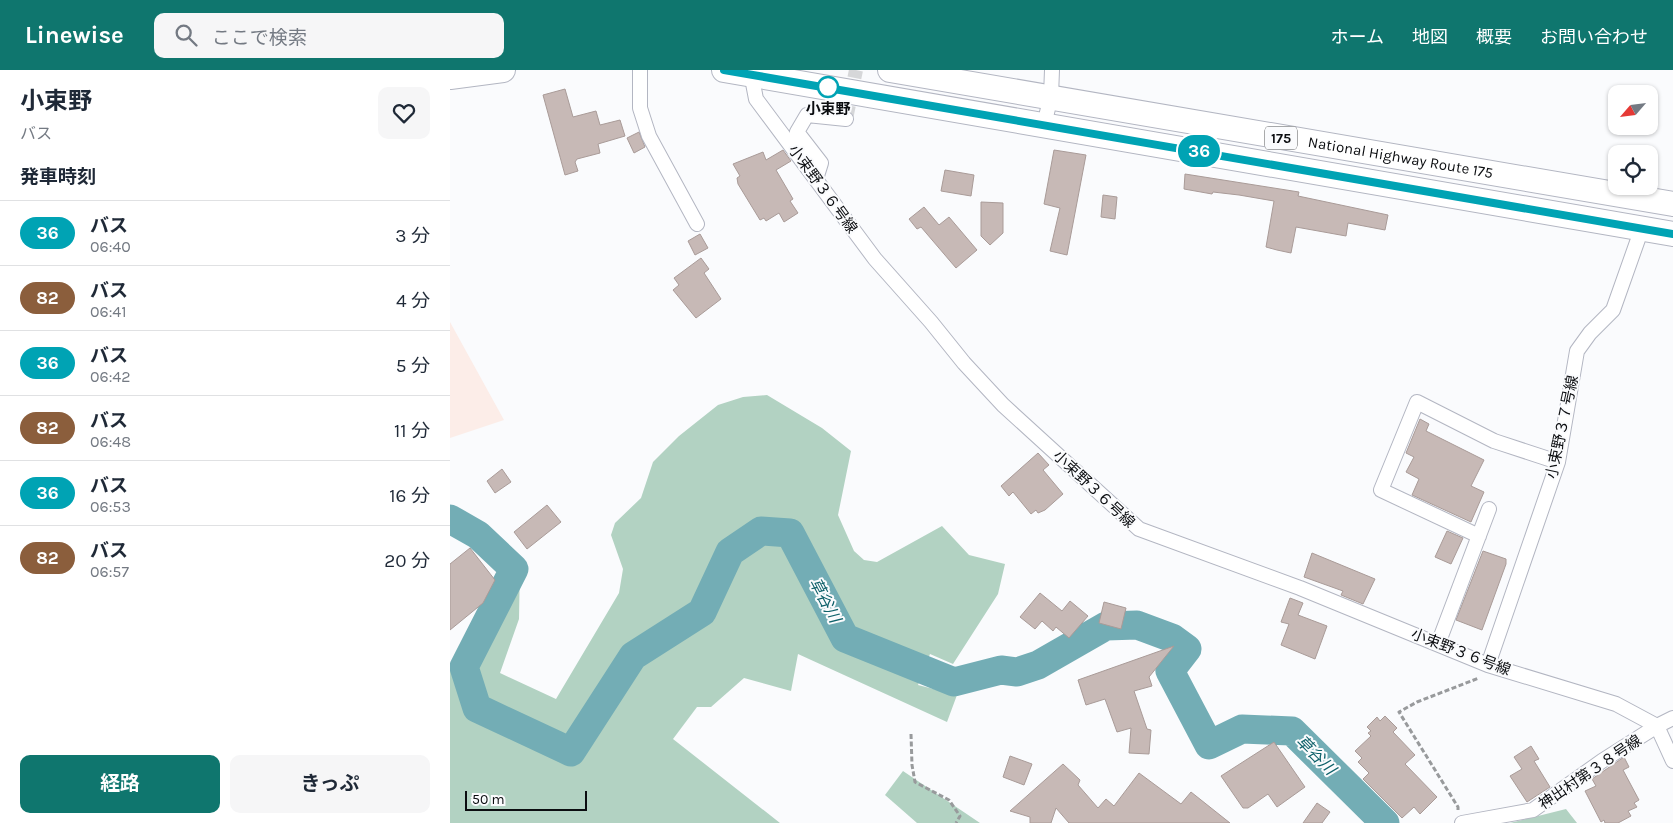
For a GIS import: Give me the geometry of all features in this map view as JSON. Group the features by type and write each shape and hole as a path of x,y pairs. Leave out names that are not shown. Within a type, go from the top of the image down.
{"highway":[{"path":"450,77 503,70"},
{"name":"National Highway Route 175","path":"724,70 751,73 1673,234"},
{"name":"National Highway Route 175","path":"890,70 1673,204"}],"street":[{"path":"640,70 640,108 649,136 698,224"},
{"path":"1044,125 1050,96 1052,70"},
{"name":"小束野３６号線","path":"751,73 756,98 875,259 931,322 964,363 1003,405 1138,529 1300,588 1494,667 1616,704 1657,726"},
{"path":"816,179 821,163 797,132 807,116 846,120"},
{"name":"小束野３７号線","path":"1494,667 1558,462 1577,351 1590,333 1613,310 1642,228"},
{"path":"1479,536 1381,490 1417,402 1494,441 1558,462"},
{"path":"1438,644 1489,509"},
{"path":"1673,718 1657,726 1673,761"},
{"name":"神出村第３８号線","path":"1459,819 1534,810 1602,761 1657,726"}],"path":[{"path":"1459,819 1458,807 1399,712 1494,667"},
{"path":"911,734 915,782 949,800 960,816 956,823"}],"shaded area":[{"path":"450,322 504,420 450,438"}],"green space":[{"path":"767,395 822,428 851,451 838,515 854,551 864,560 877,562 942,526 969,555 1005,564 998,594 953,664 930,654 918,685 957,695 947,722 798,654 791,691 744,678 711,707 697,707 673,739 780,823 450,823 450,665 509,552 520,563 519,619 500,673 556,699 619,593 623,569 611,535 615,523 641,498 653,462 679,436 718,405 743,397"},
{"path":"903,771 980,823 917,823 885,795"},
{"path":"1566,809 1577,823 1510,823"}],"building":[{"path":"565,89 573,117 596,111 600,125 620,120 625,136 598,144 600,153 577,159 575,162 578,171 565,175 543,95"},
{"path":"639,132 645,147 634,153 627,138"},
{"path":"783,150 791,161 776,170 793,199 790,201 798,213 784,222 779,213 766,221 764,218 760,220 738,184 737,178 740,176 733,164 763,152 766,160"},
{"path":"1054,150 1086,155 1067,255 1050,251 1060,208 1044,204"},
{"path":"945,170 974,175 971,196 941,191"},
{"path":"1185,174 1299,192 1298,196 1388,215 1385,230 1348,223 1346,236 1296,227 1291,253 1266,247 1274,201 1184,189"},
{"path":"1103,195 1117,197 1115,219 1101,217"},
{"path":"981,202 1003,203 1003,233 990,245 981,236"},
{"path":"924,207 939,225 949,217 977,250 956,268 921,227 917,229 909,219"},
{"path":"700,234 708,248 695,255 688,241"},
{"path":"701,258 709,269 704,273 721,299 696,318 673,290 679,285 674,278"},
{"path":"1420,419 1429,424 1426,431 1484,460 1471,486 1484,492 1471,522 1412,495 1419,479 1406,472 1414,457 1406,453"},
{"path":"1038,453 1049,465 1043,470 1063,494 1045,510 1038,513 1036,510 1031,514 1013,492 1009,496 1001,486"},
{"path":"502,469 511,482 495,493 487,481"},
{"path":"547,505 561,522 527,549 514,532"},
{"path":"1447,531 1463,538 1451,564 1435,557"},
{"path":"470,548 495,580 483,603 450,630 450,564"},
{"path":"1483,551 1506,559 1506,564 1482,630 1456,620"},
{"path":"1312,553 1375,579 1363,604 1341,595 1343,591 1304,577"},
{"path":"1040,593 1062,611 1070,601 1088,616 1069,638 1056,627 1053,631 1042,621 1035,629 1020,617"},
{"path":"1290,598 1303,603 1298,615 1327,626 1315,659 1281,645 1289,624 1281,622"},
{"path":"1104,602 1126,608 1121,629 1099,623"},
{"path":"1174,646 1149,677 1152,686 1134,691 1147,729 1151,730 1149,754 1129,753 1131,728 1117,732 1105,699 1086,705 1078,680"},
{"path":"1385,716 1397,728 1393,732 1415,755 1405,764 1437,797 1420,814 1414,807 1402,818 1363,779 1369,773 1358,762 1362,758 1355,751 1371,736 1368,733 1371,731 1367,727 1377,717 1380,721"},
{"path":"1274,742 1305,787 1277,807 1268,794 1248,808 1243,808 1221,776"},
{"path":"1531,746 1539,759 1534,761 1550,787 1527,802 1510,776 1522,769 1514,757"},
{"path":"1010,756 1032,764 1024,785 1003,777"},
{"path":"1624,757 1629,767 1623,770 1639,800 1634,803 1637,807 1628,811 1631,816 1618,823 1605,823 1604,820 1601,822 1585,791 1596,786 1592,779"},
{"path":"1063,764 1080,780 1078,785 1098,808 1106,799 1114,806 1139,773 1181,804 1191,792 1230,823 1069,823 1056,808 1051,823 1030,823 1030,817 1010,811"},
{"path":"1317,803 1330,812 1322,823 1303,823"}],"waterway":[{"name":"草谷川","path":"450,519 478,535 514,569 464,667 477,708 571,752 633,656 702,612 730,552 761,531 790,533 845,638 954,682 1001,670 1017,672 1038,665 1106,626 1137,625 1172,638 1187,649 1170,671 1209,745 1242,729 1292,731 1385,823"}],"tunnel":[{"path":"846,119 856,70"}],"bus line":[{"name":"36","path":"724,70 751,73 1673,234"}],"place":[{"name":"小束野","path":"828,87"}]}
